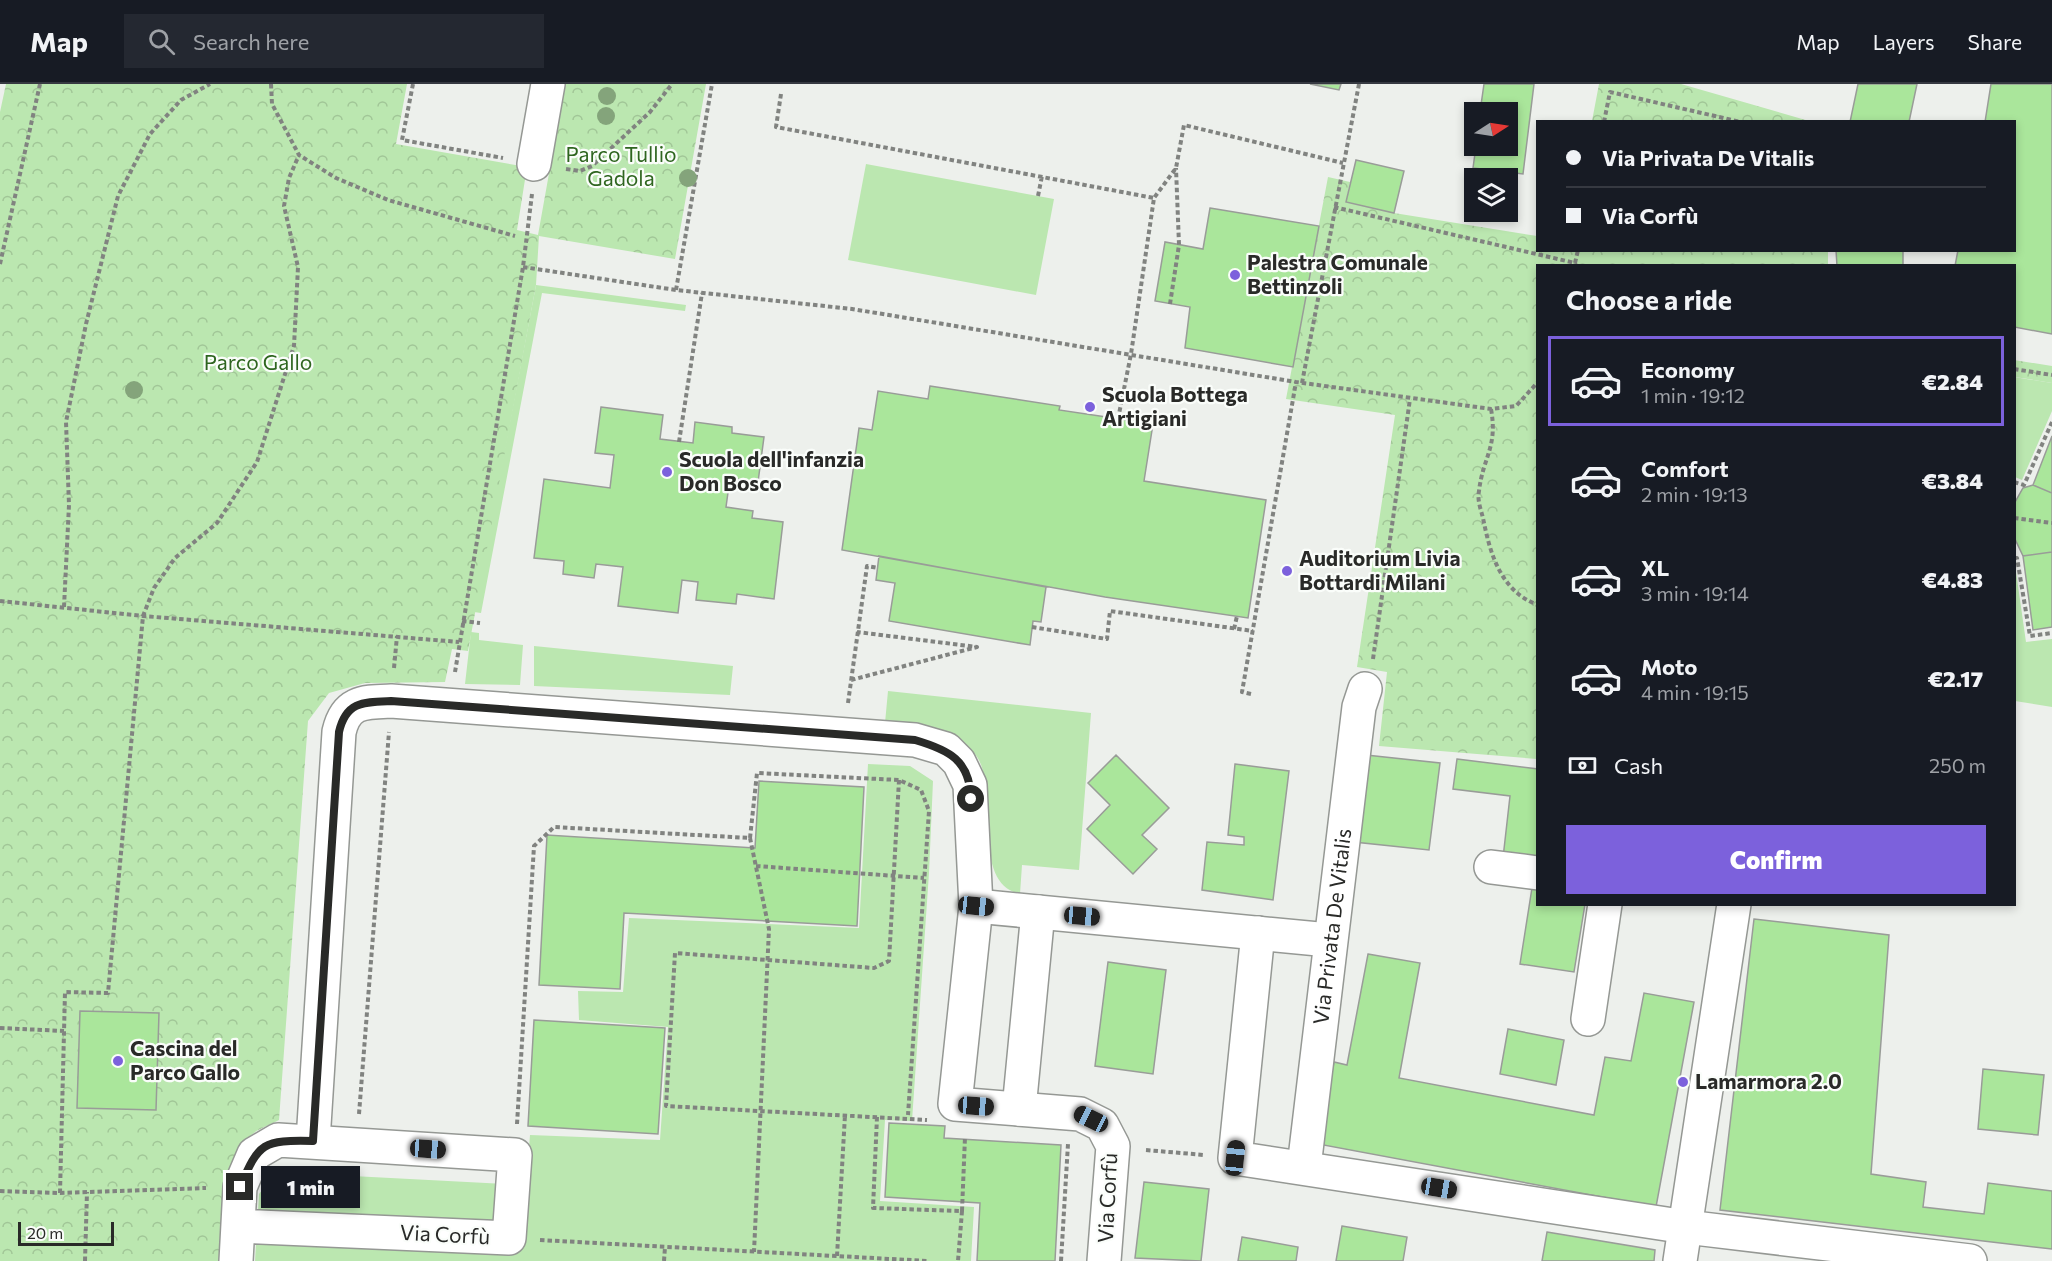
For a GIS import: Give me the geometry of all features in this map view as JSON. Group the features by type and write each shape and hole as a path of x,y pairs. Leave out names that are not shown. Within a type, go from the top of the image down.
{"street":[{"path":"534,164 548,84"},
{"name":"Via Privata De Vitalis","path":"1304,1167 1329,940 1359,707 1365,690"},
{"path":"313,1141 339,732 342,717 355,706 391,701 765,727 915,740 946,749 959,762 970,785 976,906 955,1104 1019,1109 1074,1127"},
{"path":"1491,867 1536,873"},
{"name":"Via Privata De Vitalis","path":"976,906 1329,940"},
{"path":"1588,1019 1605,906"},
{"path":"1680,1261 1734,906"},
{"path":"1019,1109 1038,912"},
{"path":"1258,933 1235,1158 1686,1227 1970,1261"},
{"name":"Via Corfù","path":"1074,1127 1102,1125 1113,1146 1104,1261"},
{"path":"236,1261 240,1187 254,1154 278,1140 515,1155"},
{"name":"Via Corfù","path":"238,1226 509,1238 515,1155"}],"path":[{"path":"0,264 40,84"},
{"path":"64,608 69,505 66,422 86,324 118,196 150,134 181,100 210,84"},
{"path":"271,84 272,104 299,155 336,178 388,200 515,236"},
{"path":"676,290 712,84"},
{"path":"1302,383 1359,84"},
{"path":"1604,120 1610,92 1732,120"},
{"path":"781,94 776,127 1154,198"},
{"path":"1170,304 1179,244 1176,168 1184,125 1343,163"},
{"path":"60,1193 65,992 108,993 143,616 154,588 175,558 217,523 257,462 294,346 298,314 298,267 284,206 289,178 299,155"},
{"path":"433,705 454,679 523,267 534,164"},
{"path":"1118,419 1131,354 1154,198 1176,168"},
{"path":"1038,196 1042,176"},
{"path":"1334,207 1575,264"},
{"path":"523,267 676,290 852,309 1302,383 1491,409 1516,406 1536,384"},
{"path":"679,442 702,293"},
{"path":"2016,369 2052,375"},
{"path":"1251,694 1242,692 1296,382"},
{"path":"1434,402 1435,394"},
{"path":"1365,690 1372,670 1410,399"},
{"path":"1491,409 1493,445 1482,467 1478,495 1491,558 1508,582 1527,601 1536,604"},
{"path":"2016,483 2024,485 2052,422"},
{"path":"2016,519 2052,523"},
{"path":"2016,558 2030,636 2052,633"},
{"path":"857,632 977,647 851,680 857,632 867,566 878,568"},
{"path":"0,601 143,616 459,642"},
{"path":"1032,627 1107,639 1110,611 1252,631"},
{"path":"1234,629 1237,616"},
{"path":"462,621 480,623"},
{"path":"357,1144 397,636"},
{"path":"754,1252 769,959 769,929 750,838 757,773 899,780 921,790 929,811 908,1115"},
{"path":"899,780 889,961 874,968 675,953 666,1106 936,1120"},
{"path":"515,1155 534,846 554,827 750,838"},
{"path":"756,866 924,878"},
{"path":"0,1028 64,1031"},
{"path":"837,1256 845,1115"},
{"path":"877,1117 873,1208 962,1211"},
{"path":"1061,1261 1074,1127"},
{"path":"957,1134 966,1134 958,1261"},
{"path":"1113,1146 1235,1158"},
{"path":"0,1191 60,1193 240,1187"},
{"path":"85,1261 87,1192"},
{"path":"509,1238 928,1261"},
{"path":"664,1261 665,1247"}],"green space":[{"name":"Parco Gallo","path":"6,84 407,84 396,144 527,167 517,230 538,235 565,84 706,84 675,259 539,236 536,285 468,651 452,649 445,682 365,683 329,693 308,721 279,1120 250,1136 232,1163 223,1212 221,1261 0,1261 0,112"},
{"path":"1599,84 1681,84 1806,120 1592,120"},
{"path":"866,164 1054,199 1036,295 848,260"},
{"path":"1328,177 1350,182 1346,202 1394,213 1536,236 1536,252 1828,252 1828,264 1536,264 1536,759 1379,746 1387,672 1357,667 1395,415 1286,399"},
{"path":"536,285 686,305 685,311 542,293 481,613 474,612"},
{"path":"2016,360 2052,366 2052,383 2016,377"},
{"path":"2016,377 2052,383 2052,411 2022,480 2016,477"},
{"path":"2016,572 2026,642 2052,639 2052,707 2016,701"},
{"path":"471,632 479,633 479,640 523,645 520,685 465,684"},
{"path":"534,646 733,666 730,695 534,686"},
{"path":"888,691 1091,713 1079,870 1022,865 1020,894 1004,886 995,871 990,851 986,785 981,766 973,752 965,746 931,734 885,723"},
{"path":"868,764 910,766 933,781 912,1121 885,1120 880,1201 974,1207 971,1261 255,1261 259,1194 276,1172 526,1185 530,1135 660,1140 668,1027 579,1020 578,991 623,992 629,918 859,928"}],"building":[{"path":"1310,84 1341,84 1339,90"},
{"path":"1484,84 1534,84 1523,174 1518,173 1518,168 1473,168 1475,156 1518,156 1518,102 1481,102"},
{"path":"1858,84 1917,84 1909,120 1850,120"},
{"path":"1991,84 2052,84 2052,334 2016,327 2016,264 1955,264 1958,252 2016,252 2016,120 1985,120"},
{"path":"1356,160 1404,171 1394,213 1346,202"},
{"name":"Palestra Comunale Bettinzoli","path":"1210,208 1319,226 1293,367 1185,348 1190,307 1155,301 1165,242 1203,249"},
{"path":"1836,252 1903,252 1903,264 1837,264"},
{"path":"930,386 1060,406 1059,410 1153,424 1144,481 1266,500 1248,618 1105,597 842,550 859,428 872,430 878,391 928,399"},
{"path":"601,407 663,415 660,439 693,443 695,422 732,427 732,433 764,437 758,482 730,478 726,507 753,511 752,518 783,522 774,599 737,594 736,604 696,600 698,582 682,580 678,613 618,606 623,567 596,564 594,578 563,574 564,561 534,558 544,479 610,488 614,455 595,453"},
{"path":"2052,436 2052,493 2033,485"},
{"path":"2033,485 2052,493 2052,552 2023,556 2016,541 2016,500 2023,488"},
{"path":"2052,552 2052,627 2033,630 2023,556"},
{"path":"879,556 1046,587 1041,622 1033,621 1030,645 889,621 895,583 876,580"},
{"path":"1116,755 1169,808 1142,835 1157,849 1133,874 1087,829 1110,805 1088,783"},
{"path":"1366,755 1440,763 1429,850 1354,842"},
{"path":"1457,759 1536,769 1536,862 1503,858 1510,796 1453,789"},
{"path":"1235,764 1289,771 1273,900 1202,890 1207,842 1244,845 1244,837 1228,835"},
{"path":"759,781 864,787 857,926 624,913 620,989 539,985 547,835 755,848"},
{"path":"1532,888 1536,889 1536,906 1585,906 1574,972 1520,964"},
{"path":"1754,919 1889,935 1871,1174 1926,1182 1923,1207 1984,1214 1988,1183 2052,1191 2052,1249 1720,1210"},
{"path":"1368,954 1420,963 1399,1078 1594,1115 1605,1057 1631,1061 1644,993 1694,1002 1656,1207 1318,1144 1334,1062 1347,1065"},
{"path":"1108,962 1166,970 1153,1074 1095,1066"},
{"name":"Cascina del Parco Gallo","path":"80,1011 159,1013 156,1110 77,1108"},
{"path":"534,1020 665,1028 658,1134 528,1126"},
{"path":"1508,1029 1564,1040 1556,1085 1500,1074"},
{"path":"1983,1069 2044,1075 2038,1135 1978,1129"},
{"path":"889,1123 945,1126 944,1138 1061,1145 1055,1261 977,1261 980,1203 885,1197"},
{"path":"1144,1182 1209,1189 1201,1261 1135,1258"},
{"path":"1342,1226 1407,1237 1403,1261 1336,1261"},
{"path":"1547,1232 1655,1250 1654,1261 1542,1261"},
{"path":"1242,1237 1298,1247 1296,1261 1238,1261"}],"place":[{"name":"Palestra Comunale Bettinzoli","path":"1235,275"},
{"name":"Scuola Bottega Artigiani","path":"1090,407"},
{"name":"Scuola dell'infanzia Don Bosco","path":"667,472"},
{"name":"Auditorium Livia Bottardi Milani","path":"1287,571"},
{"name":"Cascina del Parco Gallo","path":"118,1061"},
{"name":"Lamarmora 2.0","path":"1683,1082"}],"route":[{"path":"240,1187 254,1154 278,1140 313,1141 339,732 342,717 355,706 367,702 391,701 765,727 915,740 946,749 959,762 970,785 971,799"}],"park label":[{"name":"Parco Tullio Gadola","path":"621,167"}]}
